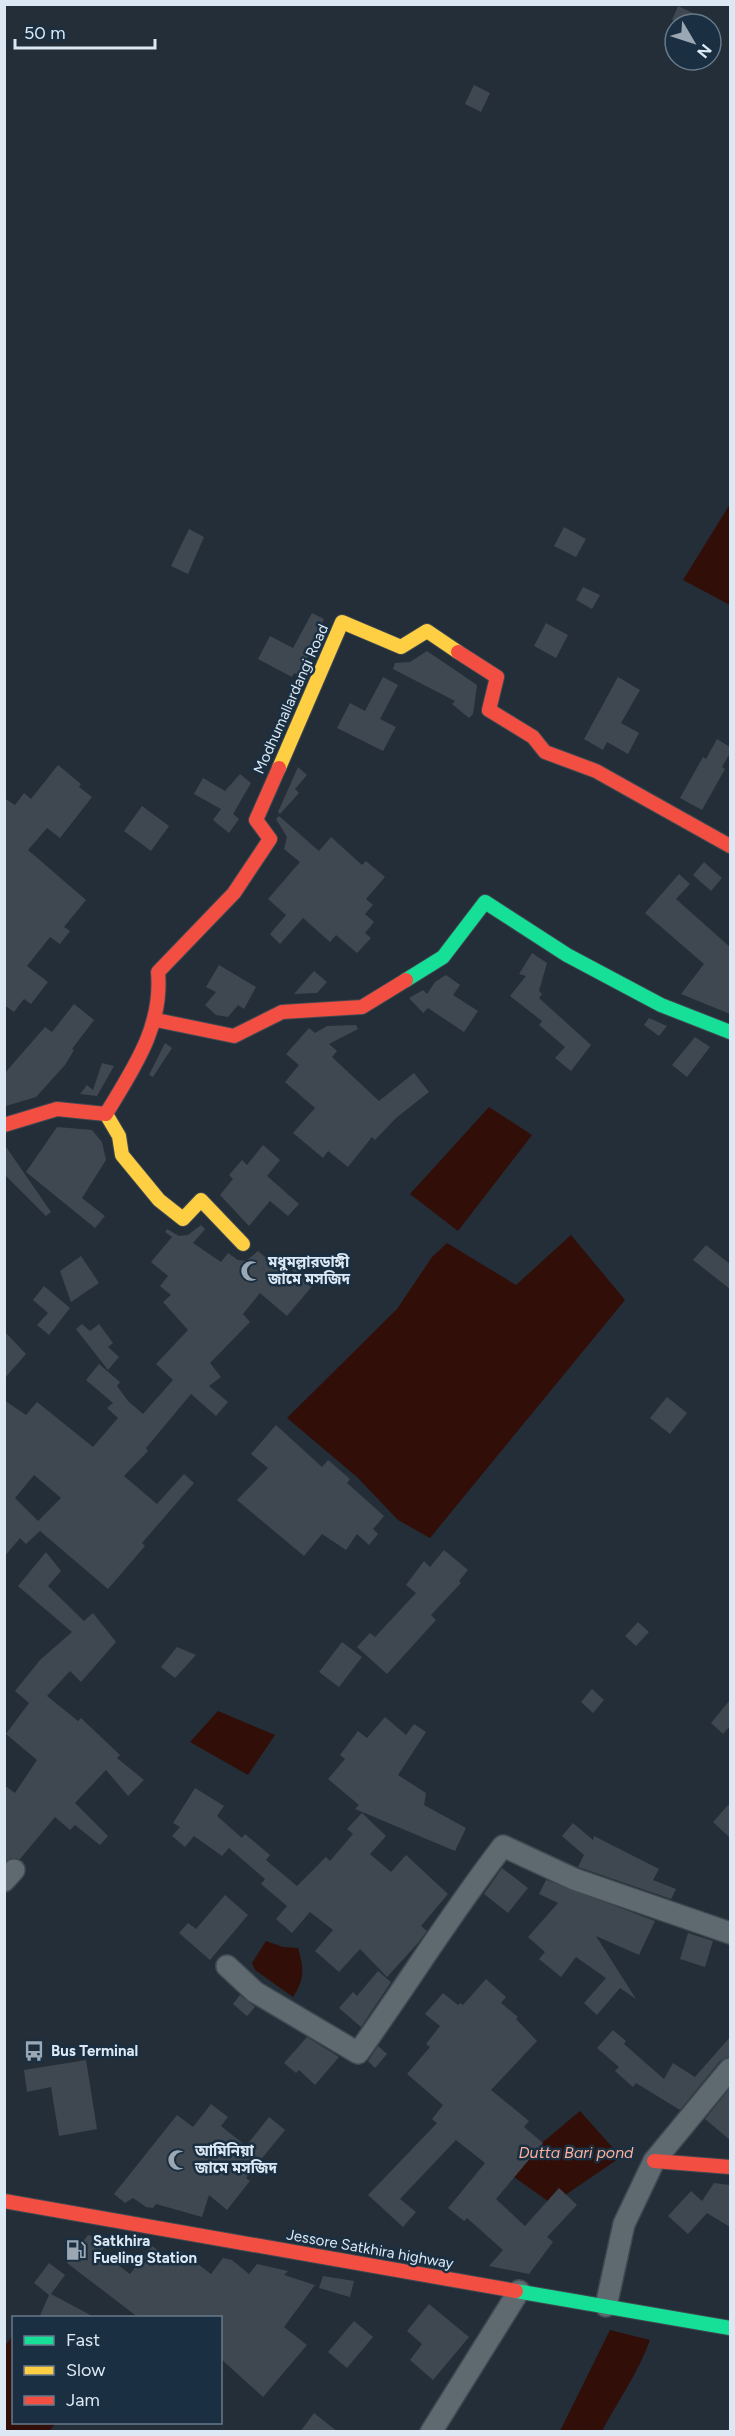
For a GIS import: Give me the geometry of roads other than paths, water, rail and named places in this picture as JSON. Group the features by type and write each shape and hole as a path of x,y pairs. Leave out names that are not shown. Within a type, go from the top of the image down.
{"main road":[{"name":"Modhumallardangi Road","path":"106,1114 150,1036 156,1020 161,988 158,972 213,917 260,860 270,839 256,820 342,622 401,647 427,631 497,677 489,710 540,742 544,752 596,771 730,846"},
{"path":"156,1020 234,1036 282,1012 362,1007 442,957 485,902 577,961 661,1005 730,1032"},
{"path":"4,1125 57,1109 106,1114 119,1136 122,1155 159,1200 183,1219 201,1200 243,1244"},
{"path":"654,2161 730,2168"},
{"name":"Jessore Satkhira highway","path":"4,2201 730,2328"}],"street":[{"path":"227,1966 255,1992 358,2054 424,1960 461,1900 503,1846 573,1879 730,1933"},
{"path":"606,2306 624,2224 654,2161 730,2068"},
{"path":"431,2432 519,2291"}],"water":[{"path":"730,504 730,605 683,580"},
{"path":"489,1107 532,1135 458,1231 410,1194"},
{"path":"571,1235 625,1300 430,1538 398,1520 357,1477 287,1418 397,1309 432,1257 447,1243 516,1285"},
{"path":"218,1711 275,1735 248,1775 190,1742"},
{"path":"266,1941 283,1947 298,1948 302,1973 300,1985 293,1997 255,1970 252,1963"},
{"name":"Dutta Bari pond","path":"580,2111 621,2157 552,2204 507,2172"},
{"path":"610,2330 650,2340 640,2364 602,2431 560,2431"},
{"path":"12,2336 12,2424 55,2424 49,2431 5,2431 5,2346"}],"place":[{"name":"মধুমল্লারডাঙ্গী জামে মসজিদ","path":"251,1271"},
{"name":"Bus Terminal","path":"34,2051"},
{"name":"আমিনিয়া জামে মসজিদ","path":"178,2160"},
{"name":"Satkhira Fueling Station","path":"76,2250"}]}
